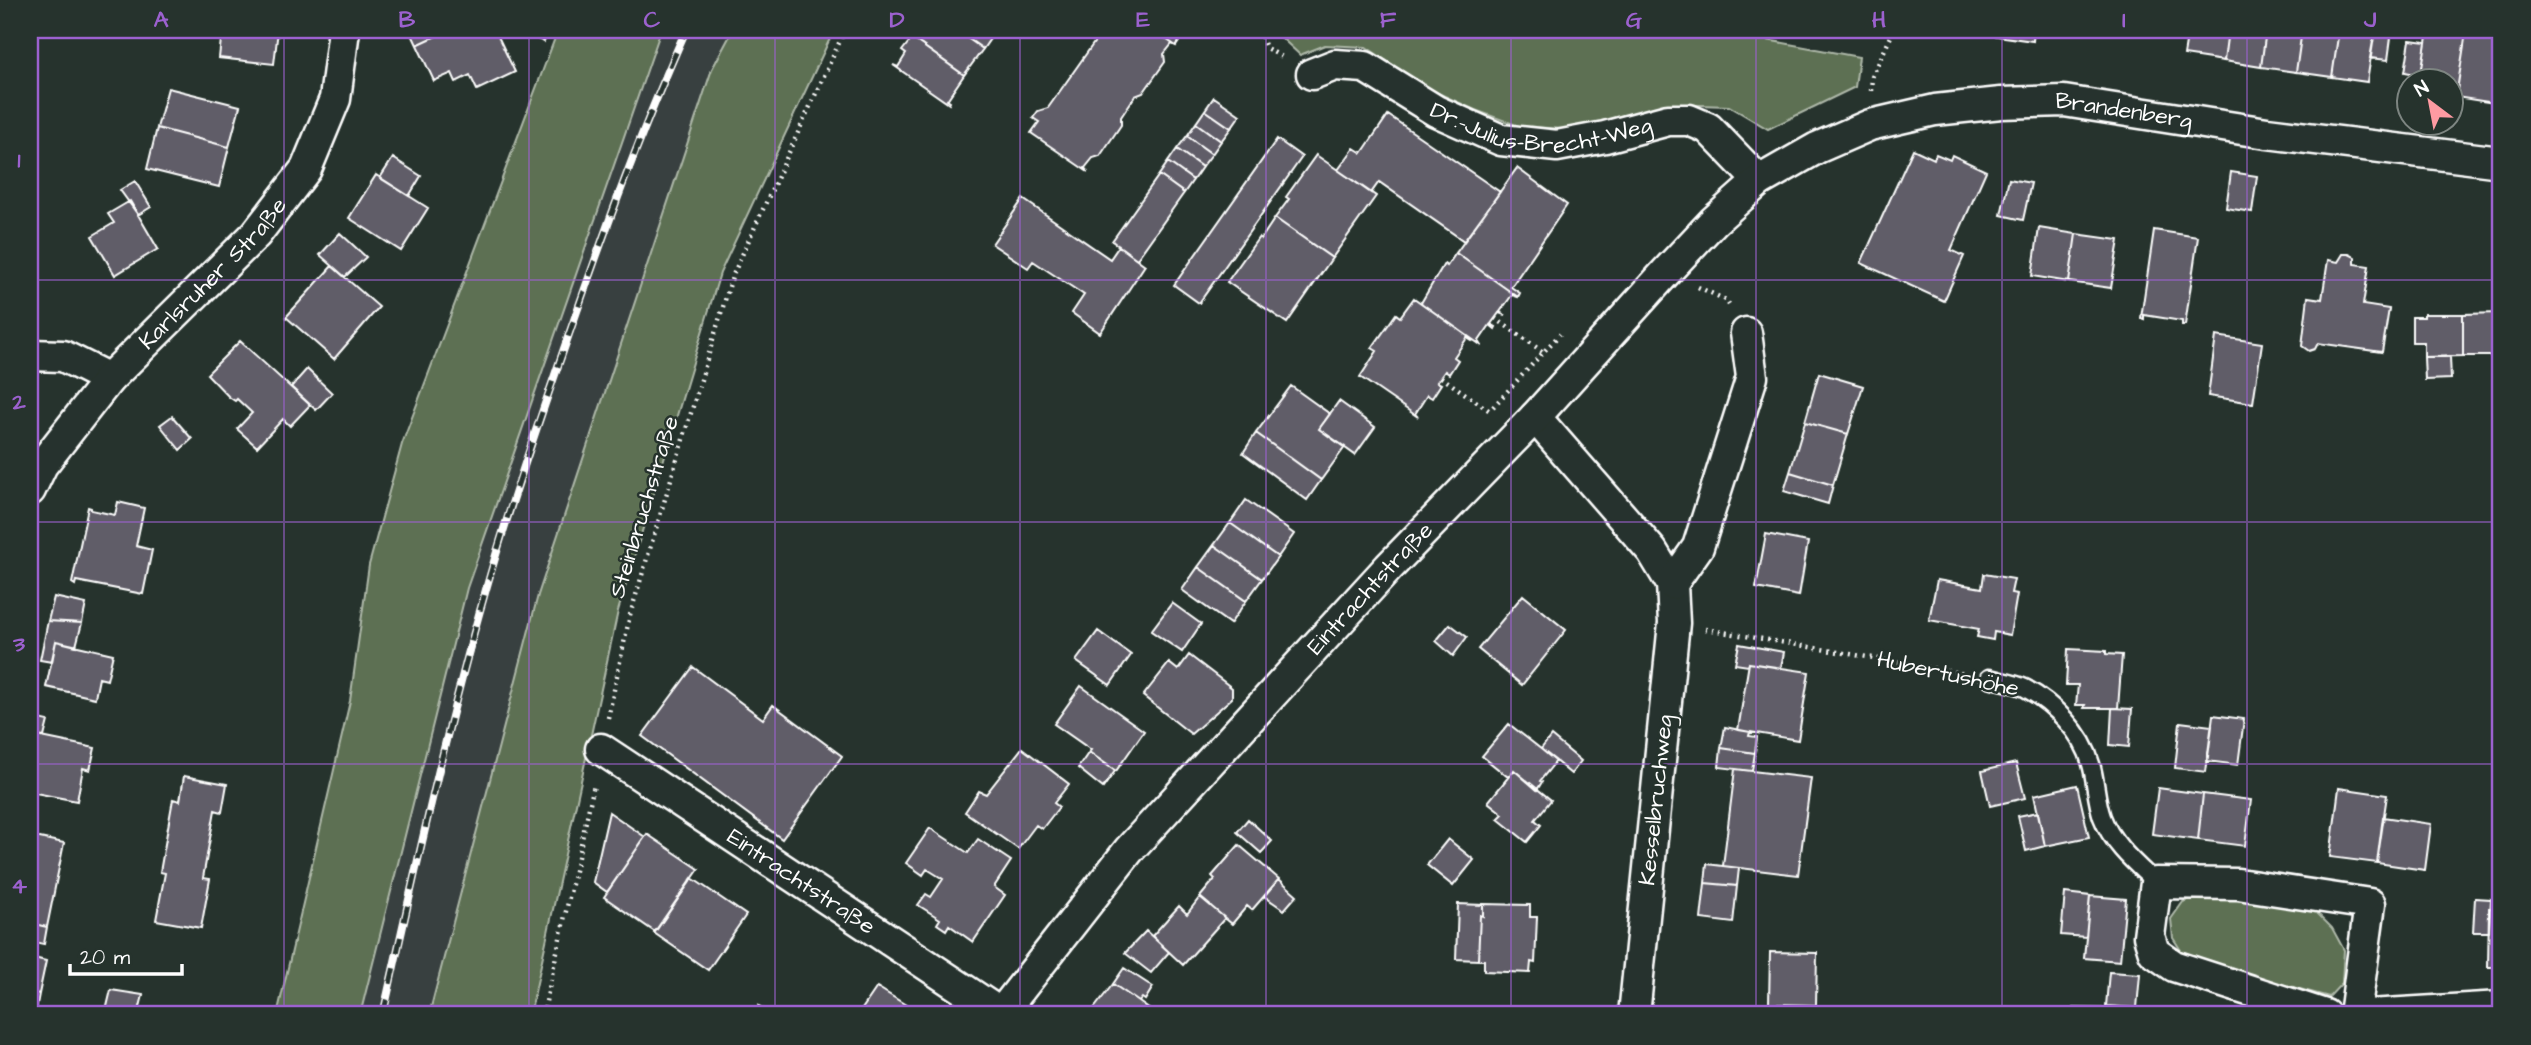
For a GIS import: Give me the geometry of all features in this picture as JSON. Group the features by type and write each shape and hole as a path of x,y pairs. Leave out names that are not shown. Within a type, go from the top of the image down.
{"street":[{"name":"Karlsruher Straße","path":"30,491 42,465 109,379 256,234 306,169 335,99 344,30"},
{"name":"Dr.-Julius-Brecht-Weg","path":"1312,74 1335,65 1364,66 1436,111 1501,140 1557,146 1605,137 1668,120 1689,120 1708,128 1759,181"},
{"name":"Brandenberg","path":"1759,181 1817,148 1870,125 1935,110 2001,103 2064,101 2267,133 2501,162"},
{"name":"Eintrachtstraße","path":"601,749 1001,1014 1129,850 1389,567 1535,417 1714,221 1759,181"},
{"path":"1672,584 1698,548 1752,377 1746,333"},
{"path":"30,355 63,356 109,379"},
{"name":"Kesselbruchweg","path":"1535,417 1652,551 1672,584 1674,623 1634,1015"},
{"path":"2325,1015 2175,966 2154,952 2149,936 2156,884 2238,884 2370,904 2355,1015"},
{"path":"2369,1015 2501,1007"}],"lane":[{"name":"Hubertushöhe","path":"1989,678 2024,688 2051,707 2071,727 2091,761 2102,817 2113,838 2156,884"}],"path":[{"name":"Steinbruchstraße","path":"543,1015 630,615 732,277 845,30"},
{"path":"1872,77 1894,30"},
{"path":"1666,272 1726,300 1746,333"},
{"path":"1495,318 1543,352"},
{"path":"1441,377 1490,411"},
{"name":"Hubertushöhe","path":"1674,623 1989,678"}],"shaded area":[{"path":"661,30 733,30 712,69 538,595 429,1015 360,1015 467,588"}],"green space":[{"path":"558,30 661,30 467,588 360,1015 277,1015 350,701 369,565 402,444"},
{"path":"733,30 834,30 720,273 618,611 530,1015 429,1015 538,595 712,69"},
{"path":"1273,30 1713,30 1859,57 1855,87 1768,129 1729,106 1667,104 1605,122 1562,129 1519,126 1475,110 1427,88 1366,47 1325,45 1300,55"},
{"path":"2201,895 2313,909 2332,928 2344,950 2342,983 2329,997 2241,973 2182,952 2173,938 2171,919 2183,902"}],"building":[{"path":"222,30 278,30 274,64 219,58"},
{"path":"410,30 449,30 417,45"},
{"path":"449,30 495,30 515,72 477,90 470,75 456,82 452,73 434,81 417,45"},
{"path":"530,30 549,30 544,42 528,35"},
{"path":"924,30 956,30 983,49 964,75 916,41"},
{"path":"956,30 996,30 983,49"},
{"path":"1103,30 1153,30 1176,46 1172,44 1164,54 1165,62 1143,93 1135,96 1121,117 1121,125 1100,156 1093,158 1085,168 1088,172 1031,133 1039,122 1033,118 1038,111 1048,108"},
{"path":"1153,30 1187,30 1176,46"},
{"path":"1983,30 2034,30 2033,41 1983,34"},
{"path":"2188,30 2228,30 2224,61 2184,55"},
{"path":"2228,30 2266,30 2261,67 2224,61"},
{"path":"2266,30 2302,30 2296,72 2261,67"},
{"path":"2302,30 2339,30 2332,77 2296,72"},
{"path":"2339,30 2375,30 2367,82 2332,77"},
{"path":"2375,30 2392,30 2388,60 2370,58"},
{"path":"2428,30 2466,32 2461,66 2422,66"},
{"path":"2466,32 2501,37 2501,104 2464,98 2464,66 2461,66"},
{"path":"912,38 964,75 947,100 949,104 893,65 898,67 906,54 902,51"},
{"path":"2410,40 2426,42 2422,66 2406,66"},
{"path":"168,88 240,106 229,147 157,128"},
{"path":"1214,97 1240,115 1231,128 1205,110"},
{"path":"1205,110 1231,128 1221,141 1196,123"},
{"path":"1388,115 1500,192 1464,241 1379,182 1371,193 1338,170 1354,148 1362,153"},
{"path":"1196,123 1221,141 1212,154 1187,136"},
{"path":"157,128 229,147 219,187 147,169"},
{"path":"1187,136 1212,154 1202,167 1177,149"},
{"path":"1277,139 1302,157 1199,303 1174,285"},
{"path":"1177,149 1202,167 1193,180 1168,162"},
{"path":"1913,149 1934,159 1936,154 1950,160 1952,155 1986,171 1951,250 1964,256 1944,301 1861,263"},
{"path":"1316,155 1376,196 1332,258 1275,218 1289,199 1286,197"},
{"path":"393,158 421,176 409,196 380,178"},
{"path":"1168,162 1193,180 1184,193 1159,175"},
{"path":"1517,168 1567,205 1511,287 1520,293 1518,297 1456,253"},
{"path":"2231,172 2257,176 2252,212 2226,208"},
{"path":"376,175 428,208 401,251 349,218"},
{"path":"1159,175 1184,193 1137,259 1112,241"},
{"path":"2009,179 2031,183 2023,220 2001,215"},
{"path":"135,181 151,207 138,215 120,190"},
{"path":"1023,199 1110,259 1119,246 1145,265 1100,333 1072,313 1084,295 1033,261 1028,268 992,244"},
{"path":"130,201 158,249 115,275 92,236 114,223 108,214"},
{"path":"1275,218 1332,258 1287,323 1227,282"},
{"path":"2039,228 2076,234 2069,282 2032,276"},
{"path":"2154,230 2198,237 2185,325 2182,325 2182,321 2144,315 2144,319 2141,318"},
{"path":"340,233 366,257 345,277 320,255"},
{"path":"2076,234 2119,240 2111,288 2069,282"},
{"path":"1456,253 1518,297 1512,295 1500,312 1505,315 1499,313 1491,324 1495,329 1490,325 1479,341 1482,346 1421,303 1444,264 1447,266"},
{"path":"2343,254 2355,257 2355,264 2369,266 2363,305 2389,309 2382,352 2318,343 2315,349 2309,351 2302,346 2308,297 2322,299 2328,260 2338,262"},
{"path":"332,266 379,307 334,359 286,317"},
{"path":"1414,298 1473,340 1467,338 1454,357 1458,360 1449,374 1445,371 1437,382 1441,384 1432,398 1427,395 1415,414 1418,417 1360,377 1377,351 1372,348 1396,314 1400,317"},
{"path":"2501,313 2501,356 2463,356 2463,314"},
{"path":"2424,314 2463,314 2463,356 2424,357 2424,342 2412,342 2412,317 2424,317"},
{"path":"2216,336 2262,343 2253,403 2208,396"},
{"path":"240,341 310,405 290,426 283,419 257,447 237,429 252,413 237,399 235,401 229,397 207,374"},
{"path":"2424,357 2450,357 2451,379 2425,380"},
{"path":"307,369 332,393 316,410 291,387"},
{"path":"1819,373 1863,386 1848,434 1805,422"},
{"path":"1291,386 1330,414 1319,429 1345,447 1321,480 1256,433"},
{"path":"1339,401 1375,427 1355,455 1319,429"},
{"path":"172,416 192,439 180,450 160,425"},
{"path":"1805,422 1848,434 1833,485 1790,472"},
{"path":"1256,433 1321,480 1307,500 1243,453"},
{"path":"1790,472 1833,485 1828,504 1784,491"},
{"path":"1246,500 1294,534 1278,557 1230,523"},
{"path":"118,502 144,508 136,546 152,550 143,594 76,581 75,585 72,583 88,507 115,515"},
{"path":"1230,523 1278,557 1262,579 1214,545"},
{"path":"1766,534 1808,542 1799,596 1756,588"},
{"path":"1214,545 1262,579 1246,601 1198,567"},
{"path":"1198,567 1246,601 1230,624 1182,590"},
{"path":"1984,574 2014,579 2011,593 2017,594 2010,635 1994,632 1993,640 1977,637 1979,629 1929,620 1937,580 1982,588"},
{"path":"1523,595 1566,630 1522,685 1478,649"},
{"path":"54,597 86,604 82,623 48,621"},
{"path":"1172,603 1201,624 1182,652 1151,631"},
{"path":"48,621 82,623 76,646 56,641 52,662 40,660"},
{"path":"1450,624 1467,637 1453,656 1436,641"},
{"path":"1098,631 1131,655 1110,685 1076,661"},
{"path":"56,641 113,654 107,680 99,678 95,698 46,687"},
{"path":"1739,644 1784,652 1781,668 1749,663 1748,666 1735,664"},
{"path":"2068,649 2106,651 2106,654 2122,655 2118,708 2084,708 2085,705 2076,705 2078,685 2066,685"},
{"path":"1189,655 1232,688 1232,698 1191,734 1143,696 1169,663 1178,670"},
{"path":"1749,663 1809,672 1798,740 1738,730"},
{"path":"693,667 763,719 773,705 842,756 782,839 642,736"},
{"path":"1081,686 1144,731 1116,771 1054,724"},
{"path":"2112,708 2132,709 2129,747 2110,745"},
{"path":"2213,715 2244,719 2238,765 2207,761"},
{"path":"30,717 48,721 44,737 30,735"},
{"path":"2180,722 2212,726 2206,772 2175,768"},
{"path":"1509,724 1556,761 1540,781 1542,782 1537,790 1514,770 1508,777 1482,756"},
{"path":"1725,727 1750,732 1749,736 1757,737 1755,753 1721,748"},
{"path":"32,735 95,748 90,770 83,768 77,801 30,792"},
{"path":"1551,736 1581,761 1571,774 1541,749"},
{"path":"1022,748 1069,784 1054,803 1059,807 1042,829 1036,825 1018,849 965,812 979,791 986,794"},
{"path":"1721,748 1755,753 1752,771 1719,767"},
{"path":"1089,752 1115,771 1103,788 1078,768"},
{"path":"2016,763 2025,798 1990,806 1982,771"},
{"path":"1735,769 1811,778 1798,875 1723,866"},
{"path":"1514,770 1551,800 1535,820 1541,825 1527,842 1498,819 1503,814 1488,802"},
{"path":"184,776 227,784 222,812 215,810 203,878 210,879 201,928 156,920 165,873 160,872 173,799 180,801"},
{"path":"2077,785 2089,837 2045,846 2034,795"},
{"path":"2158,788 2203,794 2198,840 2152,834"},
{"path":"2339,788 2387,795 2377,863 2330,857"},
{"path":"2203,794 2251,800 2245,846 2198,840"},
{"path":"609,812 645,837 607,892 593,882"},
{"path":"2038,812 2045,846 2026,851 2018,816"},
{"path":"2383,817 2431,824 2425,870 2377,863"},
{"path":"1248,819 1272,841 1261,853 1237,832"},
{"path":"930,828 968,853 978,839 1011,861 994,887 1005,895 973,942 949,925 946,930 937,924 940,919 918,905 926,894 931,897 943,879 927,869 923,875 906,863"},
{"path":"647,834 699,869 655,932 604,897"},
{"path":"30,836 64,843 47,927 30,923"},
{"path":"1448,839 1474,860 1453,886 1427,865"},
{"path":"1239,845 1279,879 1252,910 1247,906 1232,924 1200,897 1215,879 1212,876"},
{"path":"1707,864 1739,868 1737,886 1705,883"},
{"path":"692,878 746,915 708,970 654,933"},
{"path":"1279,879 1297,895 1284,910 1264,896"},
{"path":"1705,883 1737,886 1733,923 1701,919"},
{"path":"2065,893 2090,896 2086,937 2061,935"},
{"path":"2090,896 2126,899 2120,961 2084,958"},
{"path":"1200,897 1225,918 1183,965 1152,936 1179,906 1187,914"},
{"path":"2475,898 2491,899 2489,932 2473,932"},
{"path":"1458,904 1483,905 1478,960 1456,959"},
{"path":"1483,904 1530,905 1530,917 1537,917 1535,963 1531,962 1530,973 1484,971 1484,960 1478,960"},
{"path":"2489,908 2501,909 2501,967 2488,967"},
{"path":"30,923 47,927 44,944 30,941"},
{"path":"1146,931 1169,952 1151,973 1125,953"},
{"path":"1770,952 1817,953 1816,1005 1769,1004"},
{"path":"30,957 46,961 39,994 30,992"},
{"path":"1124,968 1153,987 1145,1000 1142,998 1139,1002 1113,984"},
{"path":"2109,972 2140,974 2137,1008 2106,1006"},
{"path":"1113,984 1139,1002 1157,1015 1089,1015"},
{"path":"877,987 922,1015 858,1015"},
{"path":"111,990 143,995 138,1015 105,1015"},
{"path":"30,992 39,994 35,1015 30,1015"},
{"path":"1769,1004 1815,1006 1815,1015 1769,1015"},
{"path":"759,1006 773,1015 759,1015"},
{"path":"2073,1008 2123,1009 2123,1015 2072,1015"}],"railway":[{"path":"383,1015 470,645 502,536 603,239 634,154 686,30"}]}
